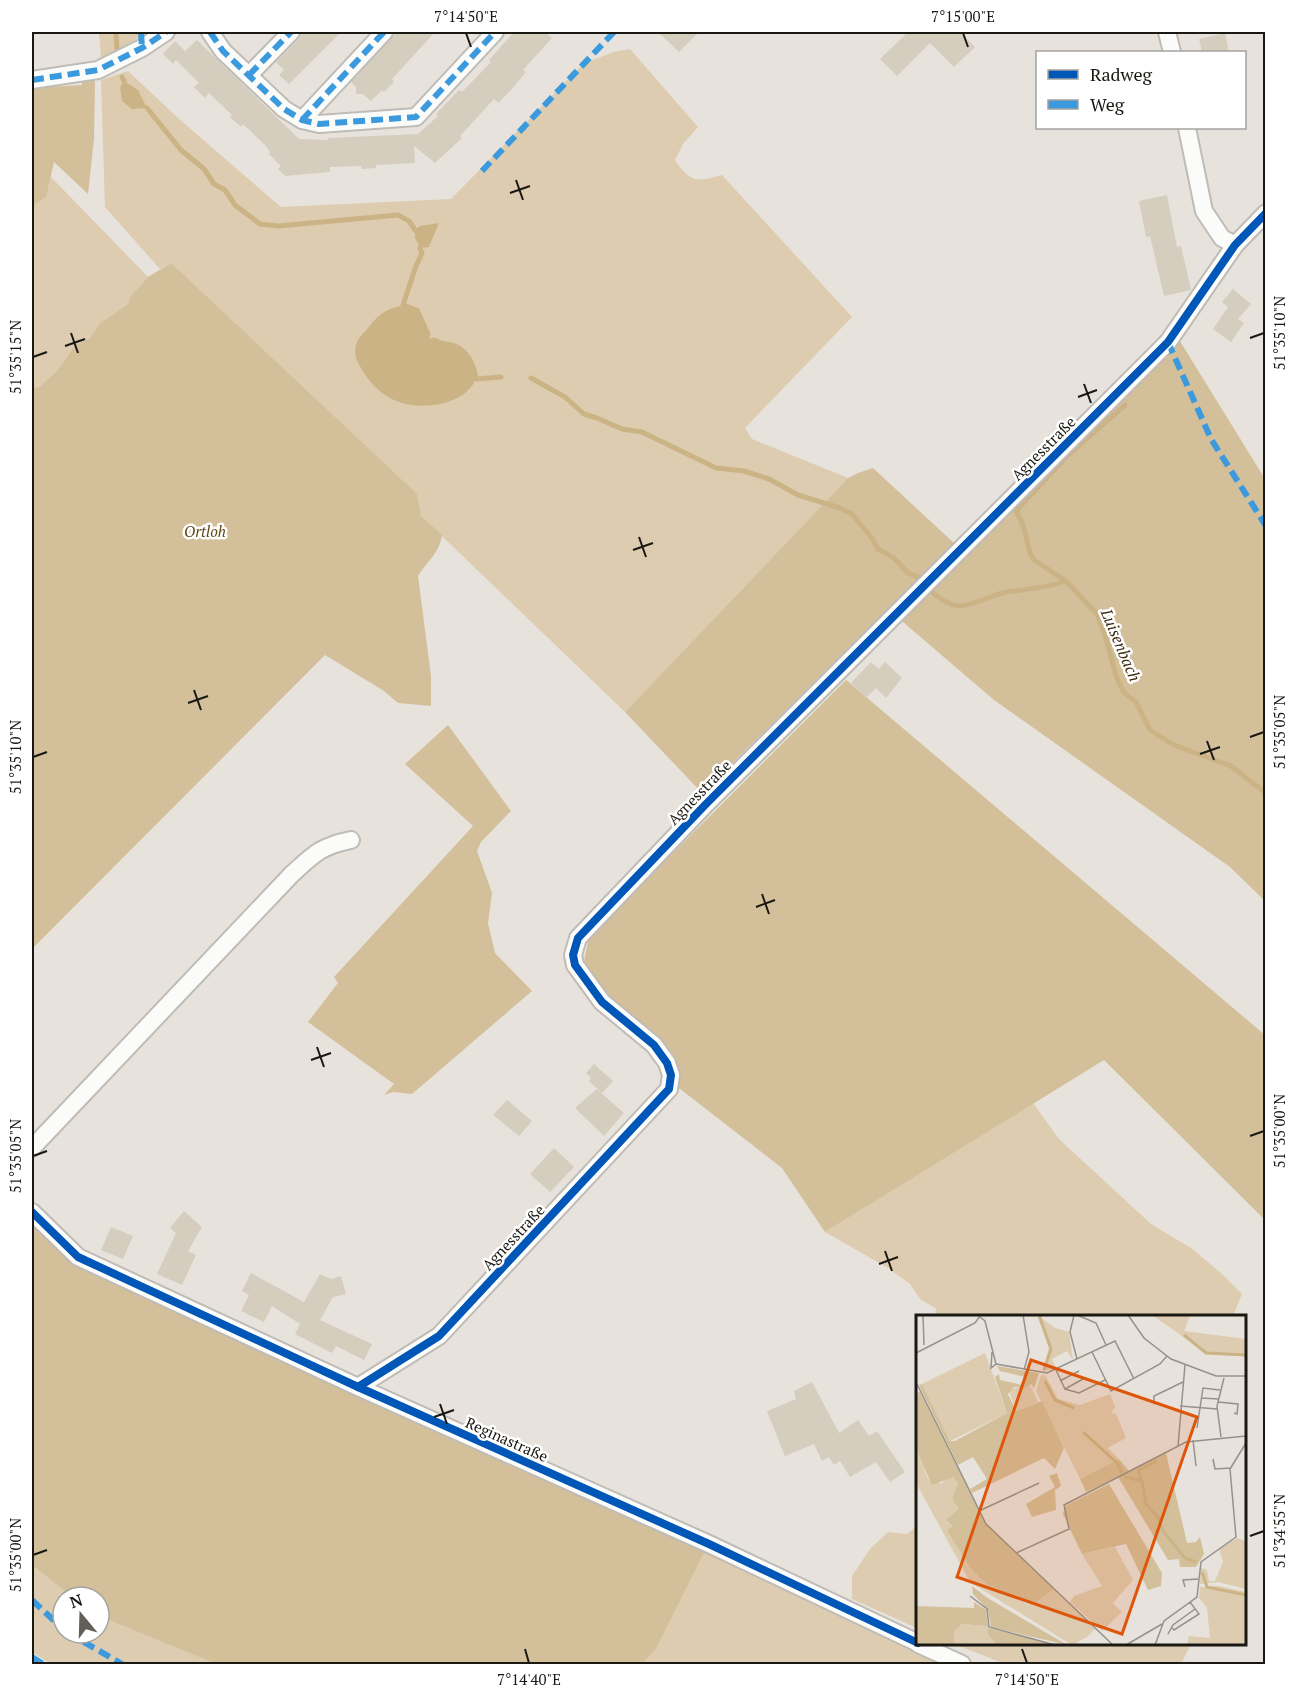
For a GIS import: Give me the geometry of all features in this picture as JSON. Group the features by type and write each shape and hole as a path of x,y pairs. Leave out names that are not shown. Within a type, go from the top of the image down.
{"street":[{"path":"32,80 98,70 142,48 166,32"},
{"path":"210,32 223,51 284,109 302,120 320,124 416,117 495,32"},
{"path":"249,75 291,32"},
{"path":"302,120 384,32"},
{"path":"1167,32 1172,51"},
{"path":"1187,129 1204,211 1222,237 1235,245"},
{"name":"Agnesstraße","path":"358,1387 439,1336 669,1089 671,1075 667,1063 654,1045 602,1002 575,966 573,955 578,938 706,804 1168,342 1235,245 1266,213"},
{"path":"32,1148 292,874 314,853 330,844 351,840"},
{"name":"Reginastraße","path":"32,1212 78,1257 218,1320 358,1387 709,1544 916,1642"},
{"name":"Reginastraße","path":"922,1645 962,1665"}],"shaded area":[{"path":"99,32 146,32 119,51 101,59"},
{"path":"630,49 698,127 683,144 675,160 680,168 695,179 722,175 852,317 745,428 752,439 848,478 625,712 421,516 171,263 160,269 105,207 101,80 128,71 178,118 281,207 451,199 583,64 613,52"},
{"path":"124,81 138,90 147,108 132,109 122,101 120,87"},
{"path":"51,177 148,277 131,296 128,304 100,323 90,338 75,345 57,371 39,387 32,388 32,206 45,197"},
{"path":"439,223 429,247 420,248 415,238 415,230 420,226"},
{"path":"406,305 417,310 430,338 444,345 456,346 469,358 476,379 463,394 434,405 402,403 383,394 365,374 356,356 355,349 358,340 380,315 394,307"},
{"path":"1033,1103 1059,1139 1151,1224 1191,1248 1242,1294 1233,1315 939,1315 935,1312 937,1309 921,1300 910,1284 888,1268 825,1232"},
{"path":"916,1527 916,1628 852,1599 852,1576 870,1549 888,1532 907,1534"},
{"path":"707,1547 959,1664 642,1664 656,1649"},
{"path":"32,1565 57,1585 51,1585 51,1645 111,1645 111,1621 216,1664 51,1664 32,1652"},
{"path":"957,1645 1190,1645 1181,1664 1005,1664"}],"green space":[{"path":"83,73 95,82 94,139 88,194 54,162 46,197 32,206 32,88 82,85"},
{"name":"Ortloh","path":"171,263 417,494 421,516 442,535 436,552 418,576 431,676 431,706 398,703 384,691 325,655 32,949 32,388 39,387 57,371 75,345 90,338 100,323 128,304 131,296 148,277"},
{"path":"1170,325 1265,479 1265,901 1230,867 994,700 903,622 890,607 702,793 625,712 848,478 873,468 955,544 1120,379"},
{"path":"846,680 1265,1035 1265,1220 1104,1060 825,1232 782,1168 666,1078 673,1066 581,976 589,937"},
{"path":"448,725 511,811 481,842 477,851 492,893 488,923 495,953 532,991 412,1094 393,1092 384,1095 394,1084 308,1022 338,983 334,977 473,826 405,764"},
{"path":"32,1216 77,1259 707,1547 656,1649 642,1664 216,1664 111,1621 111,1585 57,1585 32,1565"}],"building":[{"path":"302,32 341,32 289,84 279,75 284,70 276,62 299,39"},
{"path":"397,32 435,32 392,79 394,82 384,92 382,90 371,101 363,94 356,94 356,87 351,82"},
{"path":"514,32 545,32 552,38 523,70 526,72 511,90 498,103 494,99 460,136 462,138 435,163 414,146 415,163 376,165 376,168 362,169 361,166 330,167 330,172 285,176 278,169 281,166 269,154 266,146 243,124 241,127 230,117 232,115 209,93 205,98 194,87 199,83 176,60 173,64 163,54 175,41 185,51 197,40 299,139 328,140 328,138 418,134 438,116 436,114 459,90 462,92 491,62 489,60"},
{"path":"658,32 699,32 679,52"},
{"path":"908,32 960,32 975,47 954,67 930,43 897,76 880,59"},
{"path":"1225,33 1229,51 1202,51 1199,39"},
{"path":"1167,195 1177,247 1181,246 1191,290 1164,296 1150,236 1146,237 1139,201"},
{"path":"1233,289 1251,304 1238,319 1244,323 1231,342 1213,329 1228,307 1222,302"},
{"path":"871,662 879,669 885,662 902,678 886,698 876,688 866,698 851,683"},
{"path":"594,1064 613,1081 602,1093 589,1081 591,1078 586,1073"},
{"path":"597,1089 624,1113 604,1136 575,1108"},
{"path":"507,1100 532,1121 519,1136 493,1115"},
{"path":"554,1148 574,1167 550,1192 530,1174"},
{"path":"184,1211 202,1227 188,1251 196,1255 182,1285 157,1274 176,1233 170,1228"},
{"path":"111,1227 133,1236 123,1259 101,1250"},
{"path":"251,1273 304,1302 320,1274 331,1279 341,1276 346,1294 333,1297 320,1320 372,1344 364,1360 336,1346 332,1353 295,1334 300,1324 272,1306 264,1322 241,1311 249,1295 242,1291"},
{"path":"812,1382 839,1433 858,1420 869,1436 877,1431 905,1472 890,1482 876,1462 850,1477 840,1461 834,1465 829,1457 822,1461 814,1444 785,1456 767,1411 796,1399 794,1391"}],"waterway":[{"path":"116,32 117,50"},
{"path":"122,77 124,81"},
{"path":"147,108 181,150 204,169 214,184 225,190 235,205 260,224 278,226 398,215 409,221 415,230"},
{"path":"420,248 422,253 403,305 417,310 428,334"},
{"path":"434,340 457,347 465,353 473,365 476,379 501,377"},
{"path":"531,378 565,397 584,414 622,429 642,432 716,468 744,471 769,479 798,495 852,514 878,549 894,558 908,573 920,578"},
{"path":"1066,581 1034,560 1016,511 1068,455 1125,405"},
{"name":"Luisenbach","path":"931,591 945,601 960,606 1006,592 1044,587 1066,581 1097,614 1116,676 1124,693 1136,702 1150,730 1174,745 1231,766 1266,795"}],"marked path":[{"path":"141,32 142,48"},
{"path":"32,80 98,70 142,48 166,32"},
{"path":"210,32 223,51 284,109 302,120 319,124 416,117 495,32"},
{"path":"249,75 291,32"},
{"path":"302,120 384,32"},
{"path":"482,171 614,32"},
{"path":"1168,342 1211,439 1266,526"},
{"path":"32,1600 51,1618"},
{"path":"89,1645 122,1664"},
{"path":"32,1657 43,1664"}],"cycle path":[{"path":"358,1387 439,1336 669,1089 671,1075 667,1063 654,1045 602,1002 575,965 573,955 578,938 706,804 1168,342 1235,245 1266,213"},
{"path":"32,1212 78,1257 358,1387 709,1544 916,1642"}]}
